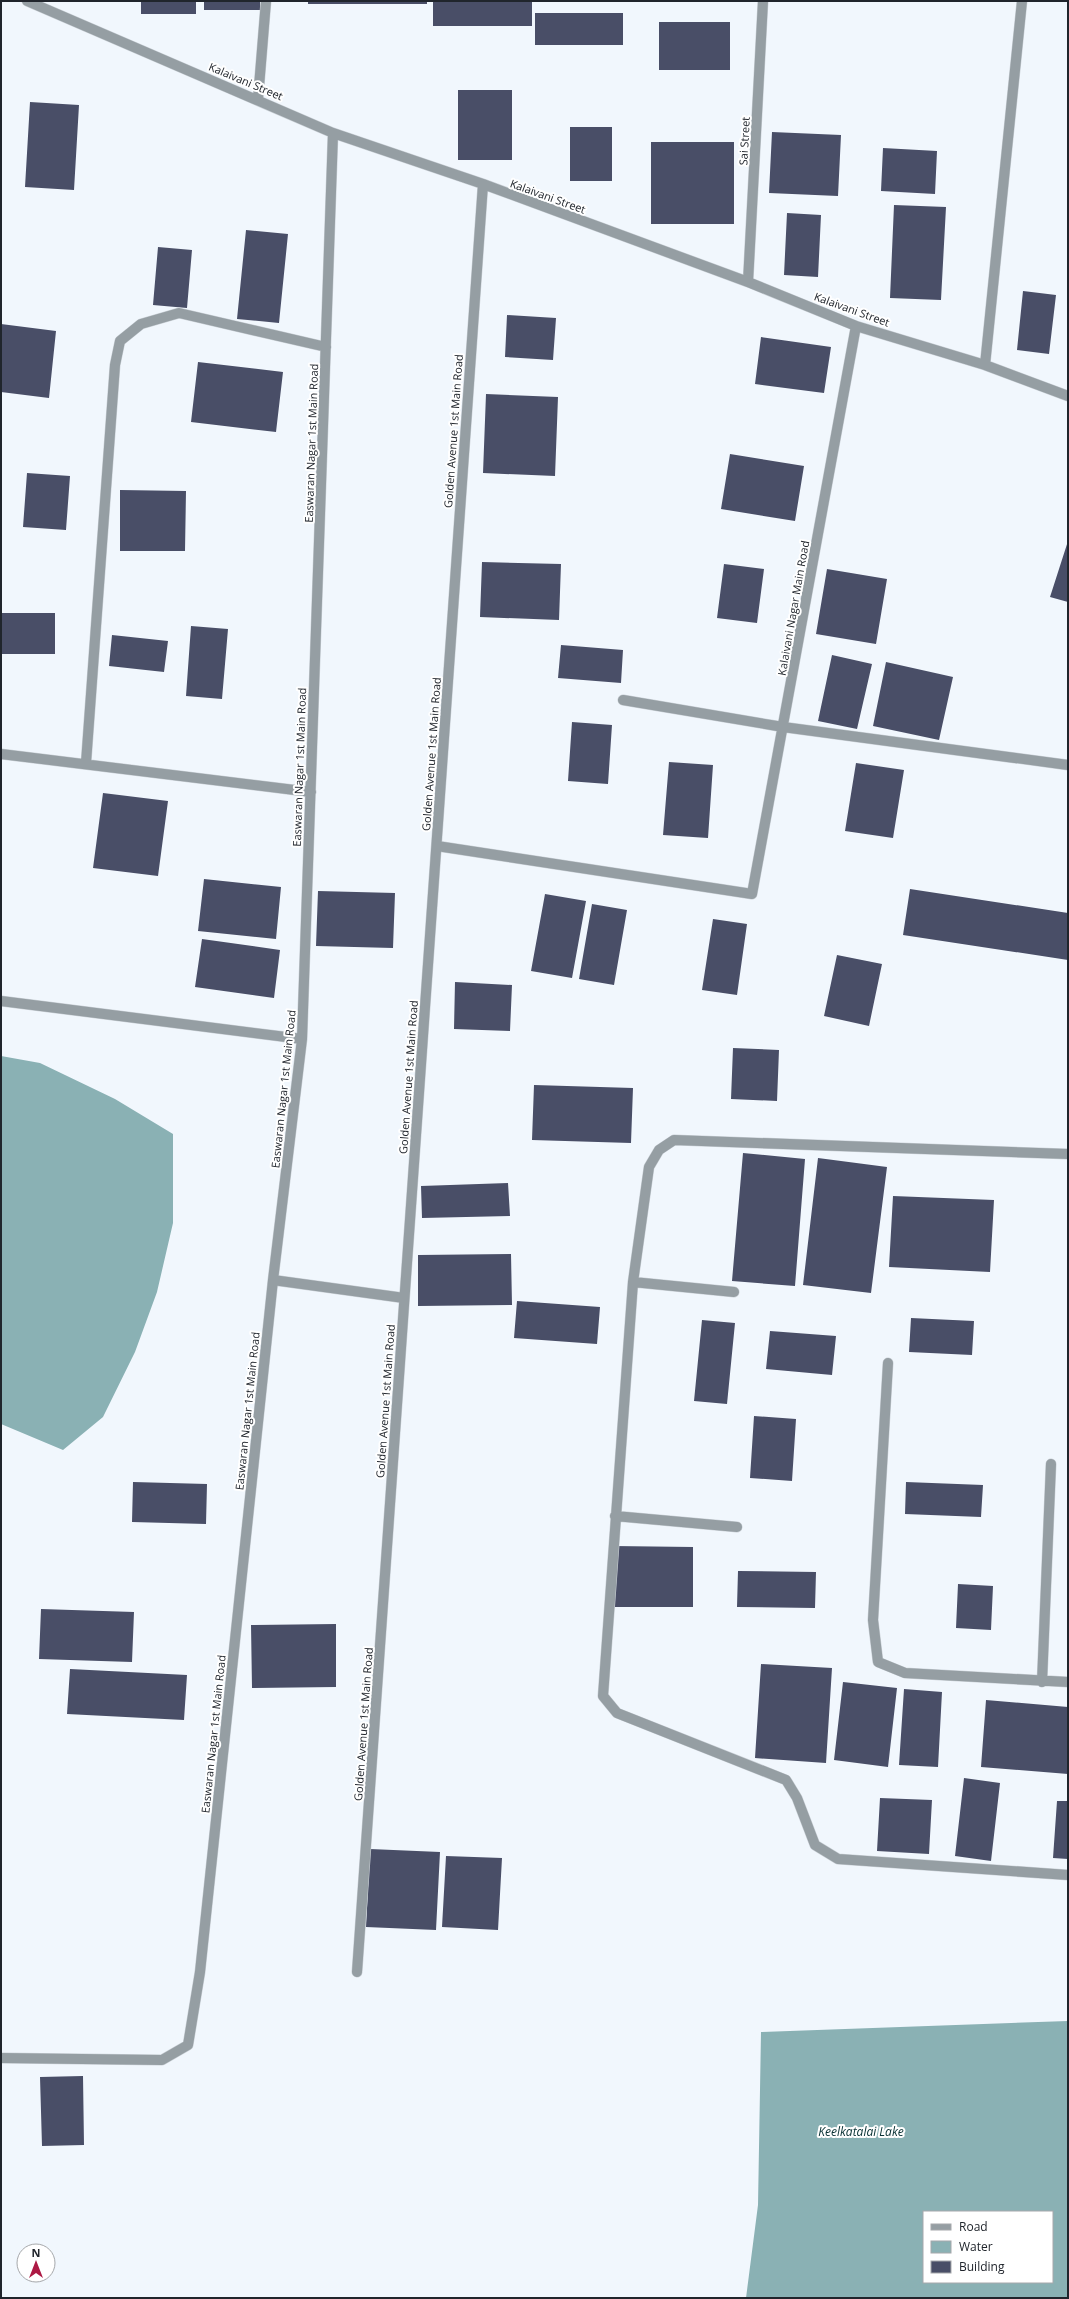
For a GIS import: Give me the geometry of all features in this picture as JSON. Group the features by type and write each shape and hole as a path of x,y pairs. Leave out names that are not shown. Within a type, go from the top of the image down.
{"street":[{"name":"Kalaivani Street","path":"27,1 258,99 333,133 483,184 748,282 856,326 985,365 1068,396"},
{"path":"258,99 266,1"},
{"name":"Sai Street","path":"748,282 764,1"},
{"path":"985,365 1022,1"},
{"name":"Easwaran Nagar 1st Main Road","path":"1,2058 162,2060 188,2045 200,1972 273,1280 302,1039 333,133"},
{"name":"Golden Avenue 1st Main Road","path":"358,1972 483,184"},
{"path":"86,763 116,365 120,340 141,324 179,313 326,347"},
{"name":"Kalaivani Nagar Main Road","path":"436,846 752,894 856,326"},
{"path":"623,700 783,727 1068,765"},
{"path":"1,754 86,763 311,792"},
{"path":"1,1001 302,1039"},
{"path":"1068,1154 674,1140 659,1150 649,1167 633,1282 602,1696 616,1713 786,1780 796,1798 815,1845 838,1859 1068,1875"},
{"path":"273,1280 404,1298"},
{"path":"633,1282 734,1292"},
{"path":"888,1363 872,1620 878,1662 905,1673 1042,1682 1068,1682"},
{"path":"1042,1682 1051,1464"},
{"path":"615,1516 737,1527"}],"water":[{"path":"1,1056 40,1063 115,1099 173,1134 173,1223 157,1292 135,1352 103,1417 63,1450 1,1424"},
{"name":"Keelkatalai Lake","path":"1068,2021 1068,2298 746,2298 758,2205 761,2032"}],"building":[{"path":"141,1 196,1 196,14 141,14"},
{"path":"204,1 260,1 260,10 204,10"},
{"path":"308,1 427,1 427,4 308,4"},
{"path":"433,1 532,1 532,26 433,26"},
{"path":"535,13 623,13 623,45 535,45"},
{"path":"659,22 730,22 730,70 659,70"},
{"path":"458,90 512,90 512,160 458,160"},
{"path":"30,102 79,105 74,190 25,187"},
{"path":"570,127 612,127 612,181 570,181"},
{"path":"772,132 841,135 838,196 769,193"},
{"path":"651,142 734,142 734,224 651,224"},
{"path":"883,148 937,151 935,194 881,191"},
{"path":"894,205 946,207 941,300 890,298"},
{"path":"787,213 821,215 818,277 784,275"},
{"path":"246,230 288,234 279,323 237,319"},
{"path":"158,247 192,250 187,308 153,305"},
{"path":"1023,291 1056,295 1049,354 1017,350"},
{"path":"507,315 556,318 553,360 505,357"},
{"path":"1,324 56,331 49,398 1,392"},
{"path":"761,337 831,347 824,393 755,384"},
{"path":"198,362 283,372 276,432 191,422"},
{"path":"486,394 558,397 555,476 483,473"},
{"path":"730,454 804,466 795,521 721,509"},
{"path":"27,473 70,476 66,530 23,527"},
{"path":"120,490 186,491 185,551 120,551"},
{"path":"1068,541 1068,602 1050,597"},
{"path":"482,562 561,564 559,620 480,617"},
{"path":"724,564 764,569 757,623 717,618"},
{"path":"827,569 887,579 876,644 816,634"},
{"path":"1,613 55,613 55,654 1,654"},
{"path":"191,626 228,629 222,699 186,696"},
{"path":"112,635 168,641 164,672 109,666"},
{"path":"561,645 623,650 621,683 558,678"},
{"path":"832,655 872,664 857,729 818,721"},
{"path":"886,662 953,677 939,740 873,726"},
{"path":"572,722 612,725 608,784 568,781"},
{"path":"669,762 713,765 708,838 663,835"},
{"path":"856,763 904,770 893,838 845,831"},
{"path":"103,793 168,801 158,876 93,868"},
{"path":"204,879 281,887 276,939 198,931"},
{"path":"910,889 1068,913 1068,960 903,935"},
{"path":"318,891 395,893 393,948 316,946"},
{"path":"545,894 586,901 572,978 531,971"},
{"path":"592,904 627,910 614,985 579,979"},
{"path":"713,919 747,924 737,995 702,990"},
{"path":"202,939 280,950 274,998 195,987"},
{"path":"837,955 882,964 869,1026 824,1016"},
{"path":"455,982 512,985 510,1031 454,1029"},
{"path":"733,1048 779,1050 777,1101 731,1099"},
{"path":"534,1085 633,1088 631,1143 532,1140"},
{"path":"743,1153 805,1159 795,1286 732,1281"},
{"path":"818,1158 887,1167 871,1293 803,1285"},
{"path":"508,1183 510,1216 422,1218 421,1186"},
{"path":"893,1196 994,1200 990,1272 889,1267"},
{"path":"511,1254 512,1305 418,1306 418,1255"},
{"path":"517,1301 600,1307 597,1344 514,1338"},
{"path":"911,1318 974,1321 972,1355 909,1352"},
{"path":"702,1320 735,1323 727,1404 694,1401"},
{"path":"770,1331 836,1336 832,1375 766,1369"},
{"path":"754,1416 796,1419 792,1481 750,1478"},
{"path":"133,1482 207,1484 206,1524 132,1522"},
{"path":"906,1482 983,1485 981,1517 905,1514"},
{"path":"613,1546 693,1547 693,1607 612,1607"},
{"path":"738,1571 816,1572 815,1608 737,1607"},
{"path":"958,1584 993,1586 991,1630 956,1628"},
{"path":"41,1609 134,1612 132,1662 39,1659"},
{"path":"336,1624 336,1687 252,1688 251,1625"},
{"path":"761,1664 832,1668 826,1763 755,1758"},
{"path":"70,1669 187,1675 184,1720 67,1714"},
{"path":"843,1682 897,1688 888,1767 834,1760"},
{"path":"904,1689 942,1692 938,1767 899,1765"},
{"path":"986,1700 1068,1707 1068,1774 981,1767"},
{"path":"964,1778 1000,1783 991,1861 955,1856"},
{"path":"880,1798 932,1800 929,1854 877,1851"},
{"path":"1057,1801 1068,1801 1068,1859 1053,1858"},
{"path":"370,1849 440,1852 436,1930 366,1927"},
{"path":"446,1856 502,1858 498,1930 442,1927"},
{"path":"83,2076 84,2145 42,2146 40,2077"}]}
